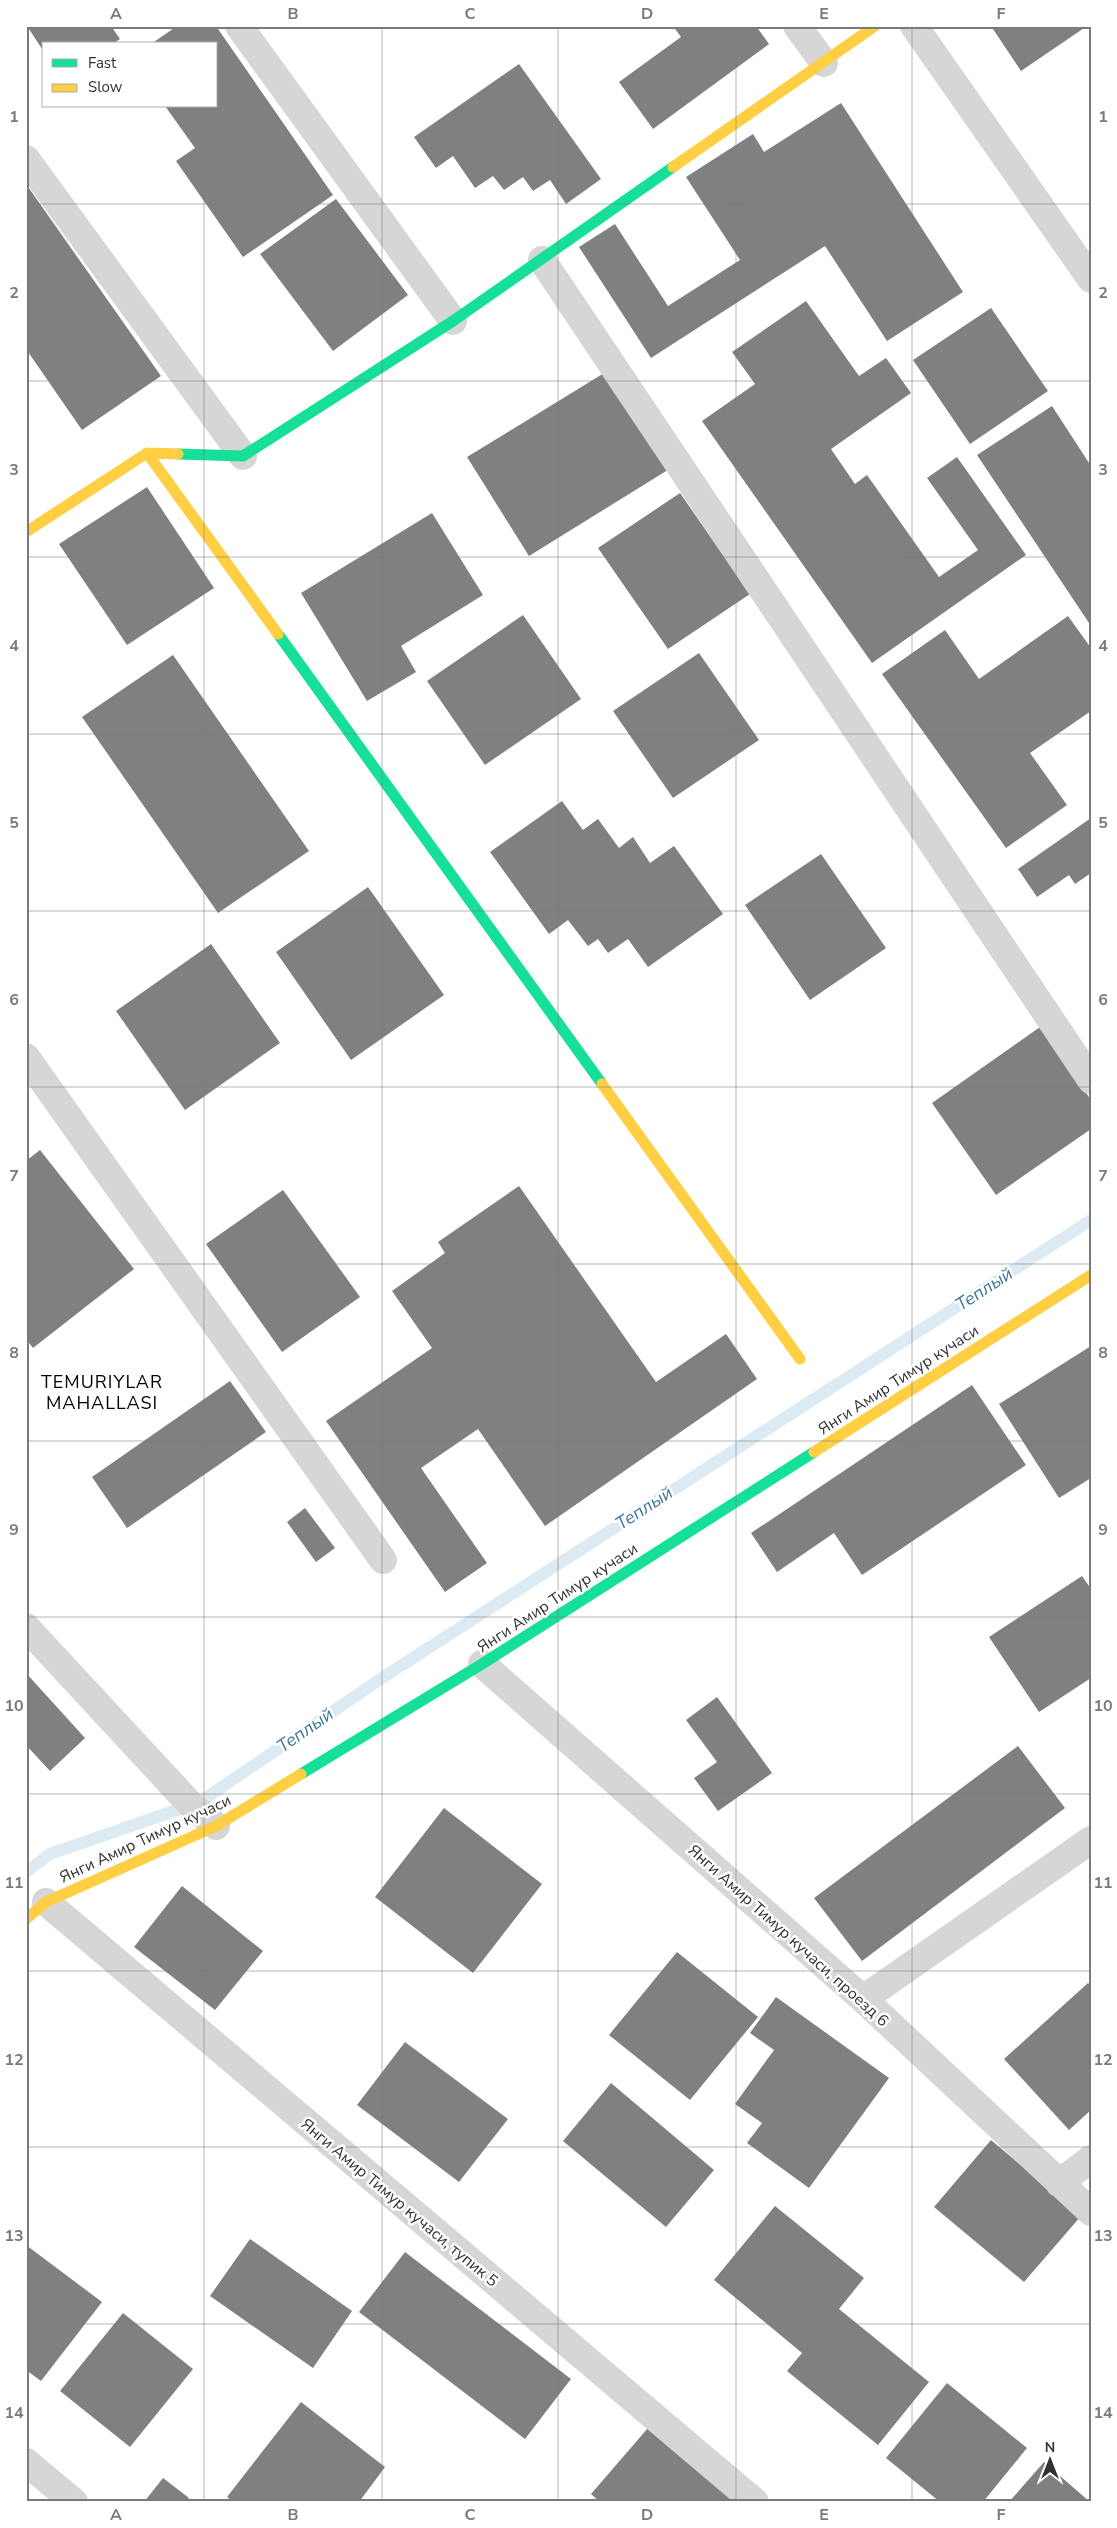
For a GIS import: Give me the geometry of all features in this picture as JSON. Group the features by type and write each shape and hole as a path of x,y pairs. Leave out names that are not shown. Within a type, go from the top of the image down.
{"street":[{"path":"239,26 453,321"},
{"path":"797,26 824,63"},
{"path":"26,532 147,453 243,456 453,321 875,26"},
{"path":"914,26 1091,279"},
{"path":"26,159 243,456"},
{"path":"542,260 1091,1080"},
{"path":"147,453 800,1359"},
{"path":"26,1056 383,1560"},
{"name":"Янги Амир Тимур кучаси","path":"36,1911 216,1826 482,1664 1091,1275"},
{"path":"26,1627 191,1805 216,1826"},
{"name":"Янги Амир Тимур кучаси, проезд 6","path":"482,1664 863,1999 1091,2212"},
{"path":"863,1999 1091,1840"},
{"name":"Янги Амир Тимур кучаси, тупик 5","path":"36,1911 755,2502"},
{"path":"1059,2183 1091,2159"},
{"path":"26,2462 74,2502"}],"building":[{"path":"27,26 111,26 120,39 116,42 42,42 42,49"},
{"path":"177,26 216,26 333,195 243,257 176,161 195,148 166,108 218,108 218,42 154,42"},
{"path":"673,26 756,26 769,44 653,129 619,82 681,37"},
{"path":"991,26 1087,26 1021,71"},
{"path":"519,64 601,179 566,204 550,180 533,191 523,177 504,190 493,176 475,188 453,156 436,168 414,137"},
{"path":"841,103 963,292 887,341 825,246 651,358 579,247 615,224 668,306 740,260 686,177 753,134 764,152"},
{"path":"26,184 161,376 82,430 26,349"},
{"path":"336,199 408,295 333,351 260,254"},
{"path":"806,301 859,376 886,358 911,393 831,449 855,484 867,475 939,577 978,550 927,478 957,457 1026,555 872,663 702,421 755,384 732,352"},
{"path":"991,308 1048,391 970,444 913,360"},
{"path":"609,370 671,468 529,556 467,457"},
{"path":"1052,406 1091,466 1091,626 977,455"},
{"path":"147,487 214,588 127,645 59,544"},
{"path":"680,493 750,594 668,649 598,548"},
{"path":"432,513 483,595 401,646 416,672 367,701 301,593"},
{"path":"523,615 581,699 485,765 427,681"},
{"path":"1068,616 1091,648 1091,711 1030,753 1067,805 1006,848 882,674 945,630 979,679"},
{"path":"699,653 759,740 673,798 613,711"},
{"path":"173,655 309,851 218,913 82,717"},
{"path":"562,801 583,830 598,819 619,848 633,837 650,863 674,846 723,914 648,967 628,939 608,953 598,939 588,946 568,920 549,934 490,852"},
{"path":"1091,818 1091,873 1075,884 1069,875 1037,897 1018,869"},
{"path":"821,854 886,948 810,1000 745,905"},
{"path":"368,887 444,995 351,1060 276,952"},
{"path":"211,944 280,1043 185,1110 116,1011"},
{"path":"1040,1027 1091,1100 1091,1129 996,1195 932,1103"},
{"path":"40,1150 134,1269 33,1348 26,1339 26,1161"},
{"path":"519,1186 656,1382 726,1334 757,1379 545,1526 478,1429 421,1468 487,1563 445,1592 326,1421 432,1348 392,1291 445,1253 438,1242"},
{"path":"283,1190 360,1297 282,1352 206,1244"},
{"path":"1091,1346 1091,1478 1059,1498 999,1404"},
{"path":"230,1381 266,1432 127,1528 92,1477"},
{"path":"972,1385 1026,1465 862,1575 834,1533 777,1572 751,1533"},
{"path":"305,1508 335,1548 316,1562 287,1522"},
{"path":"1082,1576 1091,1589 1091,1678 1039,1712 989,1637"},
{"path":"26,1673 85,1738 50,1771 26,1745"},
{"path":"717,1697 772,1773 718,1811 694,1778 717,1762 686,1720"},
{"path":"1018,1746 1065,1808 862,1961 814,1898"},
{"path":"444,1808 542,1884 473,1973 375,1897"},
{"path":"182,1886 263,1951 215,2010 134,1947"},
{"path":"677,1952 758,2017 690,2100 609,2035"},
{"path":"1088,1983 1091,1986 1091,2110 1069,2130 1004,2059"},
{"path":"776,1997 889,2078 809,2188 747,2143 762,2123 735,2104 774,2050 750,2033"},
{"path":"405,2042 508,2119 459,2182 357,2105"},
{"path":"611,2083 714,2170 666,2227 563,2141"},
{"path":"991,2140 1081,2216 1024,2282 934,2207"},
{"path":"775,2206 864,2278 839,2309 929,2382 878,2445 787,2371 802,2353 714,2280"},
{"path":"250,2239 352,2311 313,2368 210,2296"},
{"path":"26,2245 102,2302 41,2381 26,2370"},
{"path":"405,2252 571,2379 525,2439 359,2312"},
{"path":"123,2313 193,2369 130,2447 60,2391"},
{"path":"947,2383 1027,2448 983,2502 940,2502 886,2458"},
{"path":"301,2402 385,2467 359,2502 234,2502 227,2497"},
{"path":"648,2428 736,2502 600,2502 591,2494"},
{"path":"1044,2462 1090,2502 1009,2502"},
{"path":"163,2478 189,2498 186,2502 144,2502"}],"waterway":[{"name":"Теплый","path":"26,1872 50,1854 200,1802 382,1678 1091,1220"}],"traffic: fast":[{"path":"178,454 243,456 453,321 673,167"},
{"path":"278,634 602,1084"},
{"path":"301,1774 482,1664 814,1452"}],"traffic: slow":[{"path":"673,167 875,26"},
{"path":"147,453 278,634"},
{"path":"26,532 147,453 178,454"},
{"path":"602,1084 800,1359"},
{"path":"814,1452 1091,1275"},
{"path":"26,1919 46,1902 216,1826 301,1774"}],"district":[{"name":"TEMURIYLAR MAHALLASI","path":"102,1392"}]}
